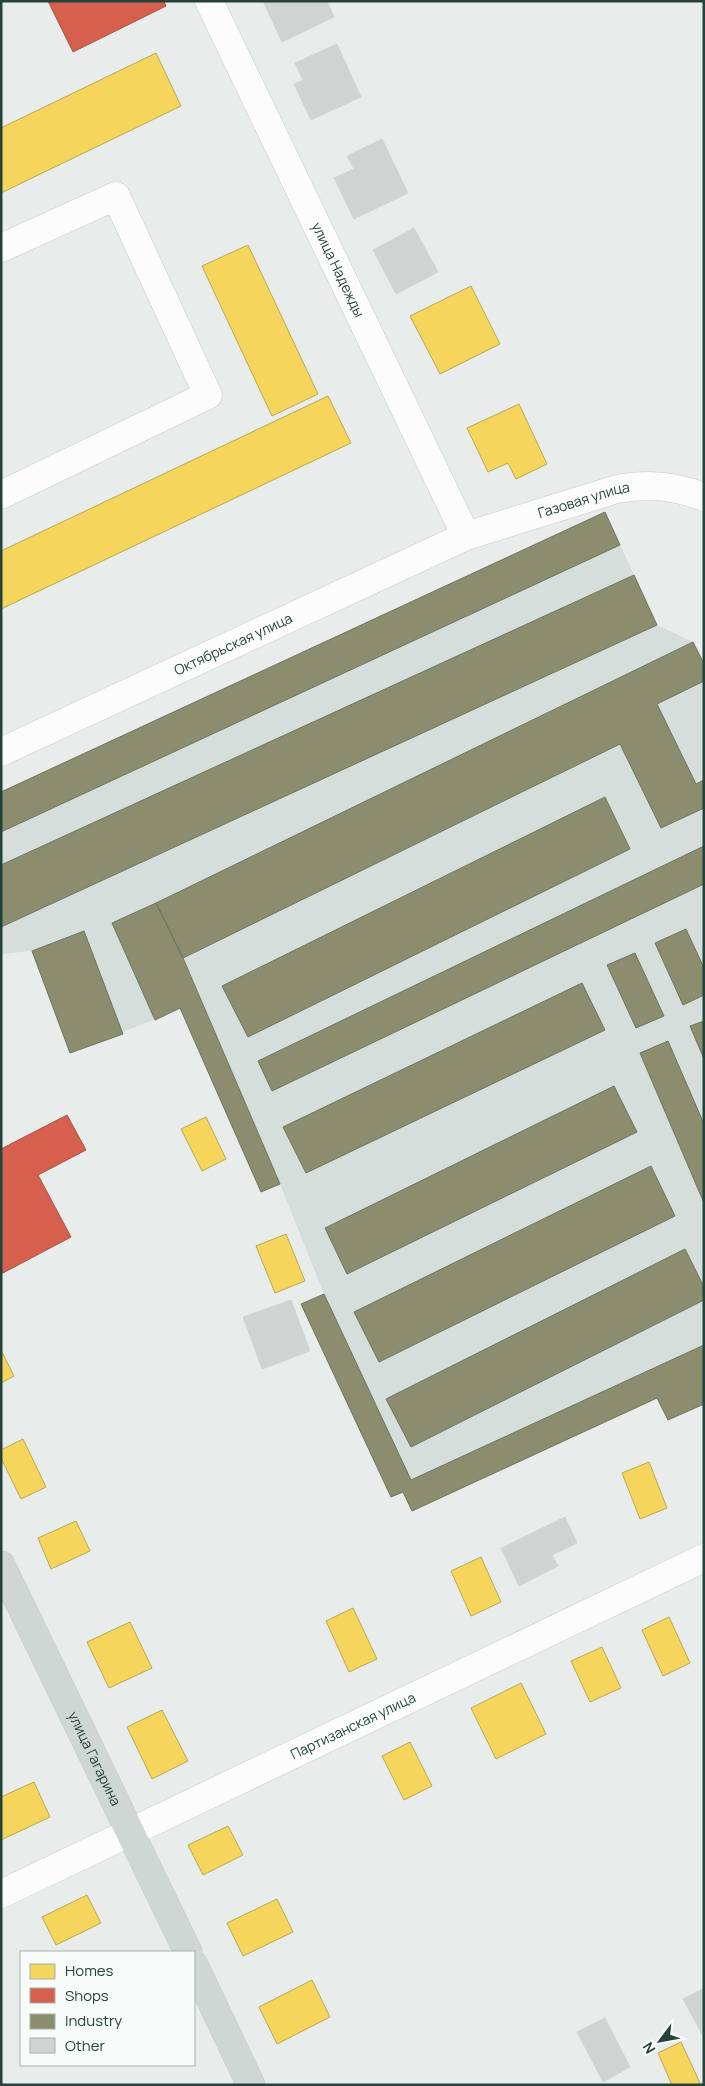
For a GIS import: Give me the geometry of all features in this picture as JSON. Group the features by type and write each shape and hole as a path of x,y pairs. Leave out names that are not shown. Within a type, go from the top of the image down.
{"main road":[{"name":"улица Гагарина","path":"1,1565 188,1951"},
{"path":"195,1967 252,2085"}],"street":[{"name":"улица Надежды","path":"208,1 466,536"},
{"path":"1,248 116,196 208,395 1,496"},
{"name":"Газовая улица","path":"466,536 617,489 634,486 668,486 704,497"},
{"name":"Октябрьская улица","path":"1,752 466,536"},
{"name":"Партизанская улица","path":"1,1894 129,1831 704,1558"}],"shaded area":[{"path":"605,512 657,625 693,642 704,664 704,1404 668,1420 657,1398 412,1511 403,1492 391,1497 301,1304 324,1294 280,1184 181,1009 70,1053 32,951 1,954 1,792"}],"building: Homes":[{"path":"156,53 181,106 1,193 1,128"},
{"path":"248,245 318,394 272,416 202,266"},
{"path":"471,286 500,344 440,374 410,316"},
{"path":"328,396 351,443 1,609 1,551"},
{"path":"519,404 547,464 516,479 508,463 488,472 467,428"},
{"path":"206,1117 226,1159 202,1171 181,1129"},
{"path":"286,1234 305,1281 275,1293 256,1246"},
{"path":"1,1350 14,1376 1,1383"},
{"path":"23,1439 46,1487 21,1499 1,1458 1,1450"},
{"path":"649,1462 667,1508 640,1519 622,1473"},
{"path":"76,1521 90,1551 51,1569 38,1538"},
{"path":"481,1557 501,1602 471,1616 451,1571"},
{"path":"353,1608 377,1659 349,1672 326,1621"},
{"path":"669,1617 690,1663 663,1676 642,1630"},
{"path":"130,1622 152,1668 109,1688 87,1642"},
{"path":"602,1647 621,1688 590,1702 571,1661"},
{"path":"521,1683 546,1734 496,1759 471,1708"},
{"path":"162,1710 188,1761 152,1779 127,1727"},
{"path":"410,1742 432,1786 404,1800 382,1756"},
{"path":"34,1782 50,1817 1,1840 1,1797"},
{"path":"228,1826 243,1855 203,1875 188,1845"},
{"path":"87,1895 101,1923 56,1945 42,1917"},
{"path":"277,1899 293,1932 243,1956 227,1923"},
{"path":"312,1980 330,2017 277,2044 259,2007"},
{"path":"681,2042 700,2083 697,2085 672,2085 658,2053"}],"building: Shops":[{"path":"48,1 164,1 166,6 73,52"},
{"path":"67,1115 86,1150 38,1175 71,1237 1,1274 1,1149"}],"building: Industry":[{"path":"605,512 620,545 1,832 1,792"},
{"path":"634,575 657,625 1,927 1,865"},
{"path":"693,642 704,664 704,681 657,704 696,784 704,780 704,808 661,828 620,744 183,958 156,903"},
{"path":"605,797 630,849 248,1037 222,986"},
{"path":"704,846 704,884 272,1091 258,1061"},
{"path":"156,903 183,958 280,1184 261,1192 180,1008 155,1020 112,923"},
{"path":"686,929 704,968 704,995 683,1005 655,943"},
{"path":"84,931 123,1034 70,1053 32,951"},
{"path":"635,953 664,1016 636,1028 607,965"},
{"path":"582,983 605,1030 306,1173 283,1127"},
{"path":"704,1021 704,1059 690,1026"},
{"path":"668,1041 704,1124 704,1203 640,1053"},
{"path":"614,1086 637,1132 347,1274 325,1228"},
{"path":"651,1166 675,1216 379,1362 354,1312"},
{"path":"685,1249 704,1287 704,1300 411,1447 386,1399"},
{"path":"324,1294 411,1480 704,1345 704,1404 668,1420 657,1398 412,1511 403,1492 391,1497 301,1304"}],"building: Other":[{"path":"263,1 327,1 334,17 282,42"},
{"path":"337,44 361,97 311,120 294,84 303,80 295,63"},
{"path":"382,139 408,193 354,219 334,178 354,169 347,156"},
{"path":"414,228 438,272 396,294 373,250"},
{"path":"291,1300 310,1351 262,1369 243,1317"},
{"path":"565,1517 577,1543 552,1555 558,1566 519,1586 501,1548"},
{"path":"704,1988 704,2038 683,1999"},
{"path":"605,2018 630,2067 603,2082 577,2032"}]}
